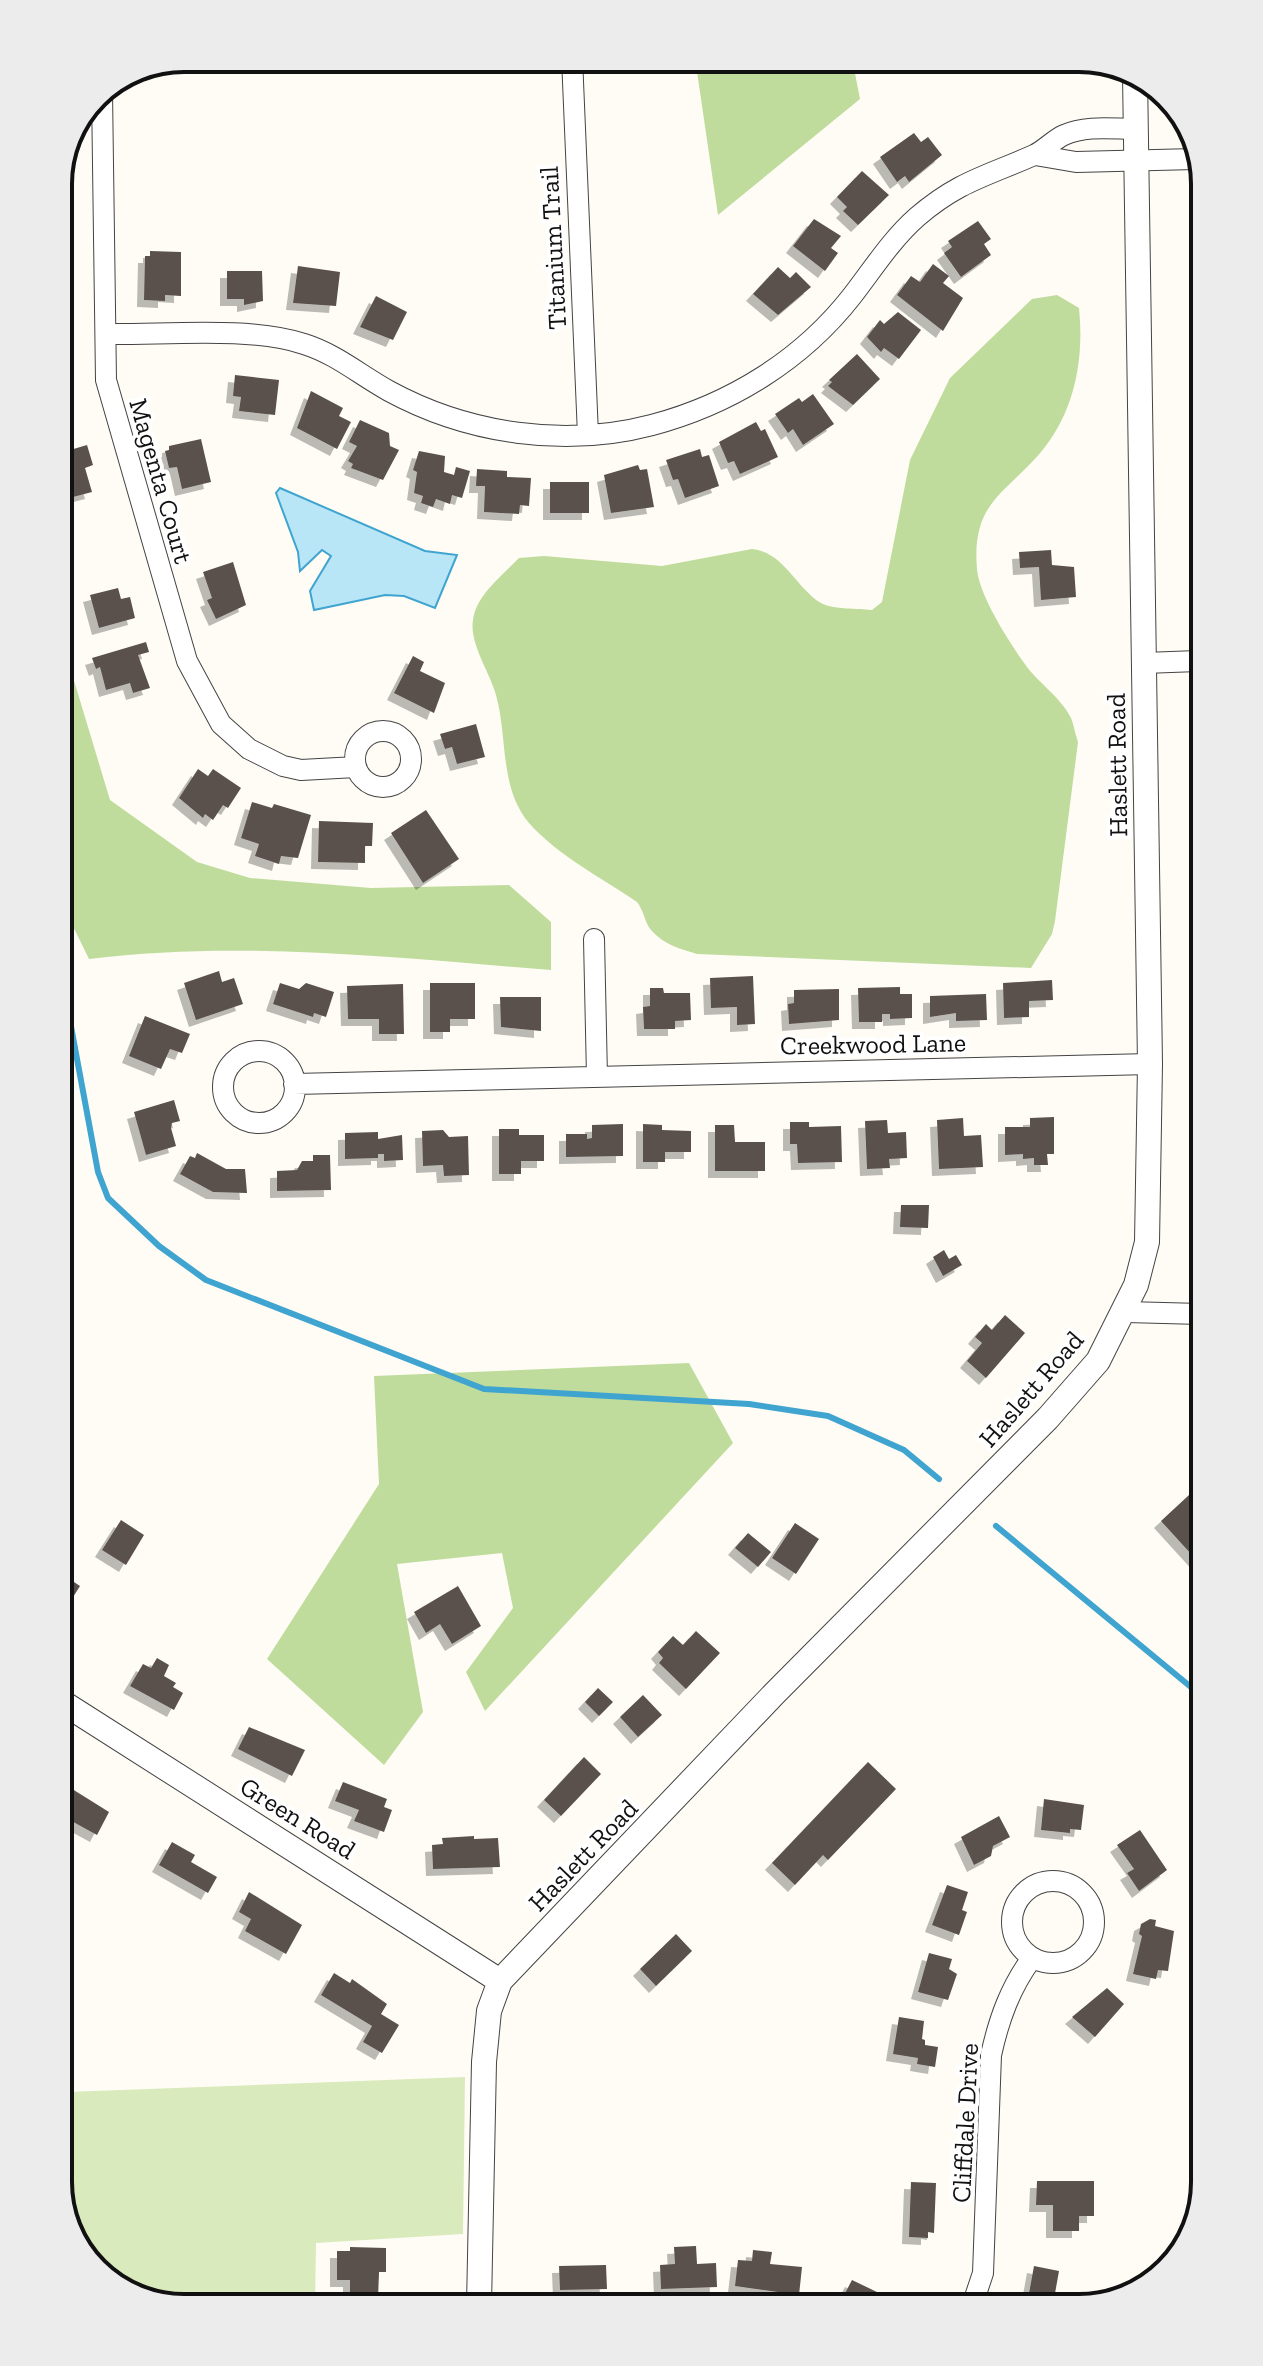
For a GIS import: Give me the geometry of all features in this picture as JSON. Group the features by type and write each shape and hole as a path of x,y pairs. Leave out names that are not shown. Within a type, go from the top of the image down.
{"street":[{"name":"Titanium Trail","path":"573,72 588,435"},
{"name":"Haslett Road","path":"479,2294 484,2062 489,2011 500,1981 774,1694 1048,1418 1098,1361 1126,1312 1147,1242 1150,1064 1135,88"},
{"name":"Magenta Court","path":"102,108 110,398 181,642 202,694 234,738 266,759 301,770 356,767"},
{"path":"106,334 284,338 325,352 389,391 442,415 527,434 588,435 678,418 761,379 832,320 899,235 934,203 973,178 1035,155 1077,131 1136,129"},
{"path":"1035,155 1061,161 1188,159"},
{"path":"1144,663 1191,661"},
{"path":"594,939 597,1077"},
{"name":"Creekwood Lane","path":"294,1084 1150,1064"},
{"path":"1126,1312 1191,1314"},
{"name":"Green Road","path":"72,1708 500,1981"},
{"path":"1053,1881 1074,1887 1082,1894 1092,1912 1092,1933 1088,1943 1073,1958 1063,1962 1042,1962 1032,1958 1024,1951 1014,1933 1014,1912 1018,1902 1043,1883 1053,1881"},
{"name":"Cliffdale Drive","path":"976,2294 983,2273 991,2055 1010,1994 1032,1958"}],"green space":[{"path":"697,72 855,72 860,99 718,215"},
{"path":"1057,295 1079,308 1079,363 1071,398 1056,432 1045,447 986,512 977,546 979,580 989,606 1027,667 1067,711 1078,742 1052,934 1031,968 697,954 666,942 651,930 637,902 580,866 540,835 519,809 509,778 496,695 474,638 473,620 479,602 519,558 544,556 662,566 752,549 781,563 821,603 839,608 872,610 882,602 910,460 950,378 1032,299"},
{"path":"72,674 110,800 197,862 250,878 371,888 509,885 551,922 551,970 377,956 262,951 204,951 89,959 72,924"},
{"path":"689,1363 733,1443 485,1711 466,1672 513,1608 502,1553 397,1564 423,1712 384,1765 267,1659 379,1484 374,1376"},
{"path":"465,2077 463,2234 316,2243 315,2294 177,2294 148,2288 110,2266 91,2244 81,2225 74,2204 72,2182 72,2092"}],"water":[{"path":"280,488 425,551 457,555 435,608 404,596 385,595 314,610 310,591 331,556 322,550 300,571 298,552 276,493"}],"building":[{"path":"914,133 921,142 928,137 942,155 909,182 905,176 897,182 880,157"},
{"path":"862,171 889,195 858,225 843,211 847,207 837,197"},
{"path":"814,219 841,236 831,248 838,253 825,271 793,246"},
{"path":"978,221 991,239 984,244 991,255 961,277 944,253 952,247 948,241"},
{"path":"150,251 181,252 181,296 165,295 165,301 144,300 145,256 150,256"},
{"path":"933,264 949,276 943,283 963,298 943,331 897,295 911,276 920,282"},
{"path":"298,266 340,272 336,306 293,303"},
{"path":"778,267 790,278 796,272 811,287 778,315 753,294"},
{"path":"227,271 262,271 263,301 244,305 244,299 227,299"},
{"path":"376,296 407,312 393,340 360,327"},
{"path":"898,312 921,330 899,359 884,348 881,352 867,337 880,320 884,324"},
{"path":"857,354 880,379 853,405 828,386 832,382 829,380"},
{"path":"235,375 279,380 275,415 239,411 241,397 233,396"},
{"path":"311,391 343,408 339,416 351,422 337,449 297,428"},
{"path":"813,394 834,424 803,445 793,429 788,433 775,414 799,398 802,402"},
{"path":"360,420 389,433 390,446 399,450 383,480 351,468 353,464 348,461 357,446 349,442"},
{"path":"756,422 761,431 765,429 778,457 740,474 734,461 728,463 719,442"},
{"path":"201,439 211,482 182,489 177,467 169,468 165,451 169,450 169,446"},
{"path":"87,445 93,465 85,468 92,492 73,497 72,494 72,449"},
{"path":"700,449 702,457 709,455 719,486 685,498 678,479 673,480 666,460"},
{"path":"419,451 445,456 444,472 454,475 456,467 470,471 462,498 452,495 450,504 436,499 433,507 421,503 423,496 414,493 417,472 413,470"},
{"path":"638,465 640,470 647,469 654,507 611,513 604,475"},
{"path":"477,469 507,471 507,477 531,478 529,506 520,505 519,514 484,512 485,486 476,486"},
{"path":"550,482 589,482 589,513 550,513"},
{"path":"1051,550 1052,565 1074,567 1076,597 1041,600 1039,567 1020,568 1019,552"},
{"path":"233,562 246,605 216,619 207,600 212,598 203,572"},
{"path":"118,588 121,599 130,597 135,618 99,628 90,595"},
{"path":"146,642 149,652 138,655 150,688 133,693 130,683 106,690 100,667 96,669 92,658"},
{"path":"413,656 424,662 420,671 445,683 434,713 394,693"},
{"path":"476,724 485,757 457,764 452,747 445,749 440,734"},
{"path":"198,769 208,776 213,769 241,788 228,808 223,805 213,820 205,814 203,818 179,798"},
{"path":"252,802 272,808 274,804 311,815 298,858 281,856 279,864 255,856 259,844 241,838"},
{"path":"426,810 459,859 423,883 391,833"},
{"path":"319,821 373,823 372,846 365,846 365,863 318,862"},
{"path":"219,971 222,982 234,978 243,1004 196,1020 184,983"},
{"path":"753,976 755,1024 737,1025 737,1007 711,1008 710,978"},
{"path":"1052,980 1053,1000 1029,1001 1029,1017 1004,1018 1003,983"},
{"path":"280,983 299,989 306,983 334,992 326,1017 314,1013 313,1017 273,1004"},
{"path":"430,983 475,983 475,1019 450,1019 450,1032 430,1032"},
{"path":"403,984 404,1034 379,1034 379,1019 348,1019 347,986"},
{"path":"900,987 900,994 912,994 912,1018 890,1019 890,1014 882,1014 882,1022 859,1022 858,988"},
{"path":"650,988 663,988 664,993 690,993 691,1020 675,1021 675,1029 644,1029 643,1007 650,1006"},
{"path":"839,989 839,1020 789,1024 788,1004 794,1003 794,990"},
{"path":"986,994 987,1020 956,1021 956,1013 930,1017 930,996"},
{"path":"500,997 541,997 541,1031 501,1027"},
{"path":"145,1016 190,1034 182,1053 170,1049 161,1069 129,1056"},
{"path":"174,1100 180,1121 172,1123 171,1128 176,1146 146,1155 134,1112"},
{"path":"1054,1117 1054,1154 1047,1154 1048,1165 1034,1165 1034,1158 1023,1159 1023,1154 1005,1155 1005,1127 1030,1127 1030,1118"},
{"path":"963,1118 964,1136 981,1135 983,1167 939,1169 937,1120"},
{"path":"887,1120 888,1133 906,1132 907,1158 889,1159 890,1168 867,1169 865,1121"},
{"path":"790,1122 809,1122 809,1127 841,1126 842,1162 798,1163 797,1144 790,1144"},
{"path":"623,1124 623,1156 566,1157 566,1134 587,1134 587,1139 592,1138 592,1125"},
{"path":"643,1124 662,1125 662,1130 691,1131 691,1152 665,1152 665,1162 643,1162"},
{"path":"715,1125 734,1125 735,1142 765,1142 765,1171 715,1171"},
{"path":"499,1129 519,1129 519,1135 544,1135 544,1161 521,1161 521,1174 499,1174"},
{"path":"443,1130 449,1137 468,1136 469,1175 444,1176 443,1165 423,1166 422,1131"},
{"path":"378,1132 378,1139 402,1135 403,1160 384,1161 384,1154 378,1154 378,1158 345,1159 345,1133"},
{"path":"197,1153 226,1169 245,1169 247,1193 213,1192 180,1174 190,1156 195,1158"},
{"path":"313,1155 330,1155 331,1190 277,1191 277,1171 297,1170 302,1161 313,1161"},
{"path":"901,1205 929,1205 928,1228 900,1227"},
{"path":"944,1250 949,1259 956,1255 962,1265 943,1276 933,1257"},
{"path":"1005,1315 1025,1333 986,1378 967,1361 982,1343 975,1337 986,1324 992,1330"},
{"path":"1191,1493 1191,1554 1161,1521"},
{"path":"121,1520 144,1535 126,1565 102,1550"},
{"path":"795,1523 819,1539 796,1574 772,1558"},
{"path":"748,1533 771,1552 758,1567 735,1548"},
{"path":"72,1581 80,1586 72,1599"},
{"path":"458,1586 481,1626 452,1644 440,1624 426,1633 414,1612"},
{"path":"696,1631 720,1653 686,1689 659,1663 663,1658 658,1652 673,1636 683,1645"},
{"path":"157,1658 169,1665 164,1676 176,1683 173,1687 183,1693 174,1710 130,1686 143,1664 151,1668"},
{"path":"598,1688 613,1702 599,1716 585,1702"},
{"path":"643,1695 662,1715 638,1737 620,1717"},
{"path":"249,1727 305,1750 292,1776 238,1749"},
{"path":"584,1757 601,1774 561,1816 544,1800"},
{"path":"868,1762 896,1789 828,1860 823,1855 795,1885 772,1863"},
{"path":"343,1782 387,1799 384,1807 392,1810 384,1832 354,1821 359,1810 335,1801"},
{"path":"72,1789 109,1812 97,1835 72,1821"},
{"path":"1044,1799 1084,1805 1081,1830 1070,1829 1070,1833 1041,1830"},
{"path":"999,1816 1010,1837 993,1846 991,1856 974,1865 961,1837"},
{"path":"1140,1830 1167,1870 1139,1891 1127,1873 1134,1869 1117,1845"},
{"path":"474,1836 474,1839 498,1838 500,1867 433,1869 432,1845 443,1844 442,1838"},
{"path":"172,1842 195,1855 191,1862 217,1877 208,1893 159,1865"},
{"path":"947,1885 968,1892 962,1910 967,1912 959,1935 932,1925"},
{"path":"249,1892 302,1925 286,1954 245,1931 251,1919 239,1912"},
{"path":"1150,1919 1156,1920 1155,1926 1174,1931 1168,1971 1158,1970 1156,1979 1133,1974 1142,1936 1139,1934 1141,1924"},
{"path":"676,1934 692,1951 656,1986 640,1969"},
{"path":"929,1953 952,1959 949,1969 957,1974 948,2000 918,1992"},
{"path":"334,1973 350,1983 352,1979 387,2004 381,2014 399,2025 382,2053 363,2042 372,2026 321,1995"},
{"path":"1107,1988 1124,2004 1095,2037 1072,2017"},
{"path":"899,2017 924,2021 922,2039 925,2045 938,2047 935,2067 917,2064 918,2058 893,2054"},
{"path":"1037,2181 1094,2181 1094,2216 1079,2216 1079,2231 1053,2231 1053,2205 1036,2205"},
{"path":"911,2182 936,2183 934,2233 928,2232 928,2238 909,2237"},
{"path":"696,2246 697,2264 716,2263 717,2287 661,2289 660,2265 675,2264 674,2247"},
{"path":"350,2247 386,2248 386,2272 379,2272 378,2294 350,2294 350,2280 337,2280 337,2251 350,2251"},
{"path":"753,2250 772,2252 770,2264 802,2267 799,2294 735,2286 738,2260 752,2261"},
{"path":"606,2265 607,2289 560,2290 559,2266"},
{"path":"1034,2266 1059,2271 1055,2294 1029,2294"},
{"path":"852,2280 881,2294 845,2294"}],"waterway":[{"path":"72,1032 98,1172 108,1198 159,1246 206,1280 484,1389 749,1404 828,1416 904,1450 939,1479"},
{"path":"996,1526 1191,1687"}]}
